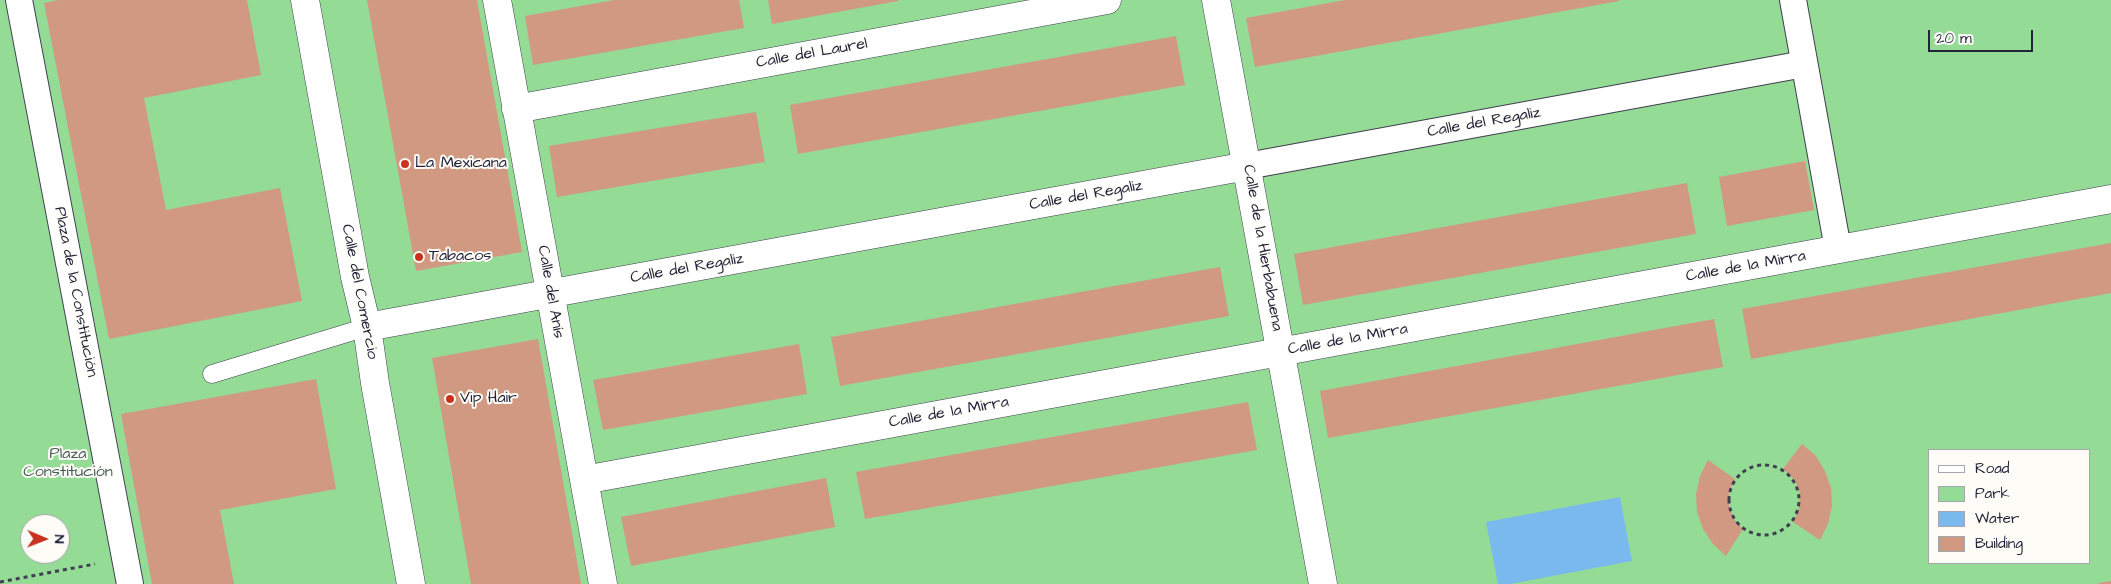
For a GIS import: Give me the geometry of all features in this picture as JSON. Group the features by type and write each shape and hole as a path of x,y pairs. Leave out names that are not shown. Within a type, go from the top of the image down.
{"street":[{"name":"Plaza de la Constitución","path":"19,0 130,584"},
{"name":"Calle del Comercio","path":"305,0 355,276 367,328 374,383 411,584"},
{"name":"Calle del Anís","path":"497,0 603,584"},
{"name":"Calle del Laurel","path":"516,109 1107,0"},
{"name":"Calle de la Hierbabuena","path":"1216,0 1323,584"},
{"path":"1793,0 1838,250"},
{"name":"Calle del Regaliz","path":"367,328 1804,64"},
{"name":"Calle de la Mirra","path":"584,480 2111,199"}],"lane":[{"path":"212,374 367,328"}],"path":[{"path":"1766,464 1783,469 1795,480 1800,494 1799,509 1793,522 1778,533 1760,536 1743,529 1734,520 1729,506 1729,492 1735,479 1749,467 1766,464"},
{"path":"0,582 125,558"}],"green space":[{"name":"Plaza Constitución","path":"0,0 2111,0 2111,584 0,584"}],"water":[{"path":"1620,497 1632,561 1510,584 1498,584 1486,522"}],"building":[{"path":"58,0 247,0 261,75 144,98 166,210 280,188 302,301 109,339 44,3"},
{"path":"367,0 477,0 522,252 416,271"},
{"path":"614,0 739,0 744,28 533,65 525,16"},
{"path":"768,0 898,0 898,1 772,24"},
{"path":"1345,0 1619,1 1255,67 1246,18"},
{"path":"1176,36 1185,85 798,154 790,105"},
{"path":"756,112 765,162 557,197 549,146"},
{"path":"1805,161 1814,210 1727,226 1719,177"},
{"path":"1687,183 1696,234 1303,305 1294,254"},
{"path":"2111,243 2111,293 1751,359 1742,309"},
{"path":"1220,267 1229,316 840,386 831,337"},
{"path":"1714,319 1723,367 1328,438 1320,391"},
{"path":"538,339 581,584 471,584 432,358"},
{"path":"799,344 807,394 603,430 593,380"},
{"path":"316,379 336,489 220,510 234,584 152,584 121,414"},
{"path":"1248,402 1257,450 865,519 856,472"},
{"path":"1802,444 1816,456 1825,471 1831,488 1832,506 1828,524 1820,540 1793,522 1799,509 1800,494 1795,480 1783,469"},
{"path":"1708,460 1735,479 1729,492 1729,506 1734,519 1743,529 1726,556 1713,544 1703,529 1697,512 1696,494 1700,476"},
{"path":"826,478 835,527 631,566 621,517"},
{"path":"2111,581 2111,584 2098,583"}],"place":[{"name":"La Mexicana","path":"405,164"},
{"name":"Tabacos","path":"419,257"},
{"name":"Vip Hair","path":"450,399"}]}
